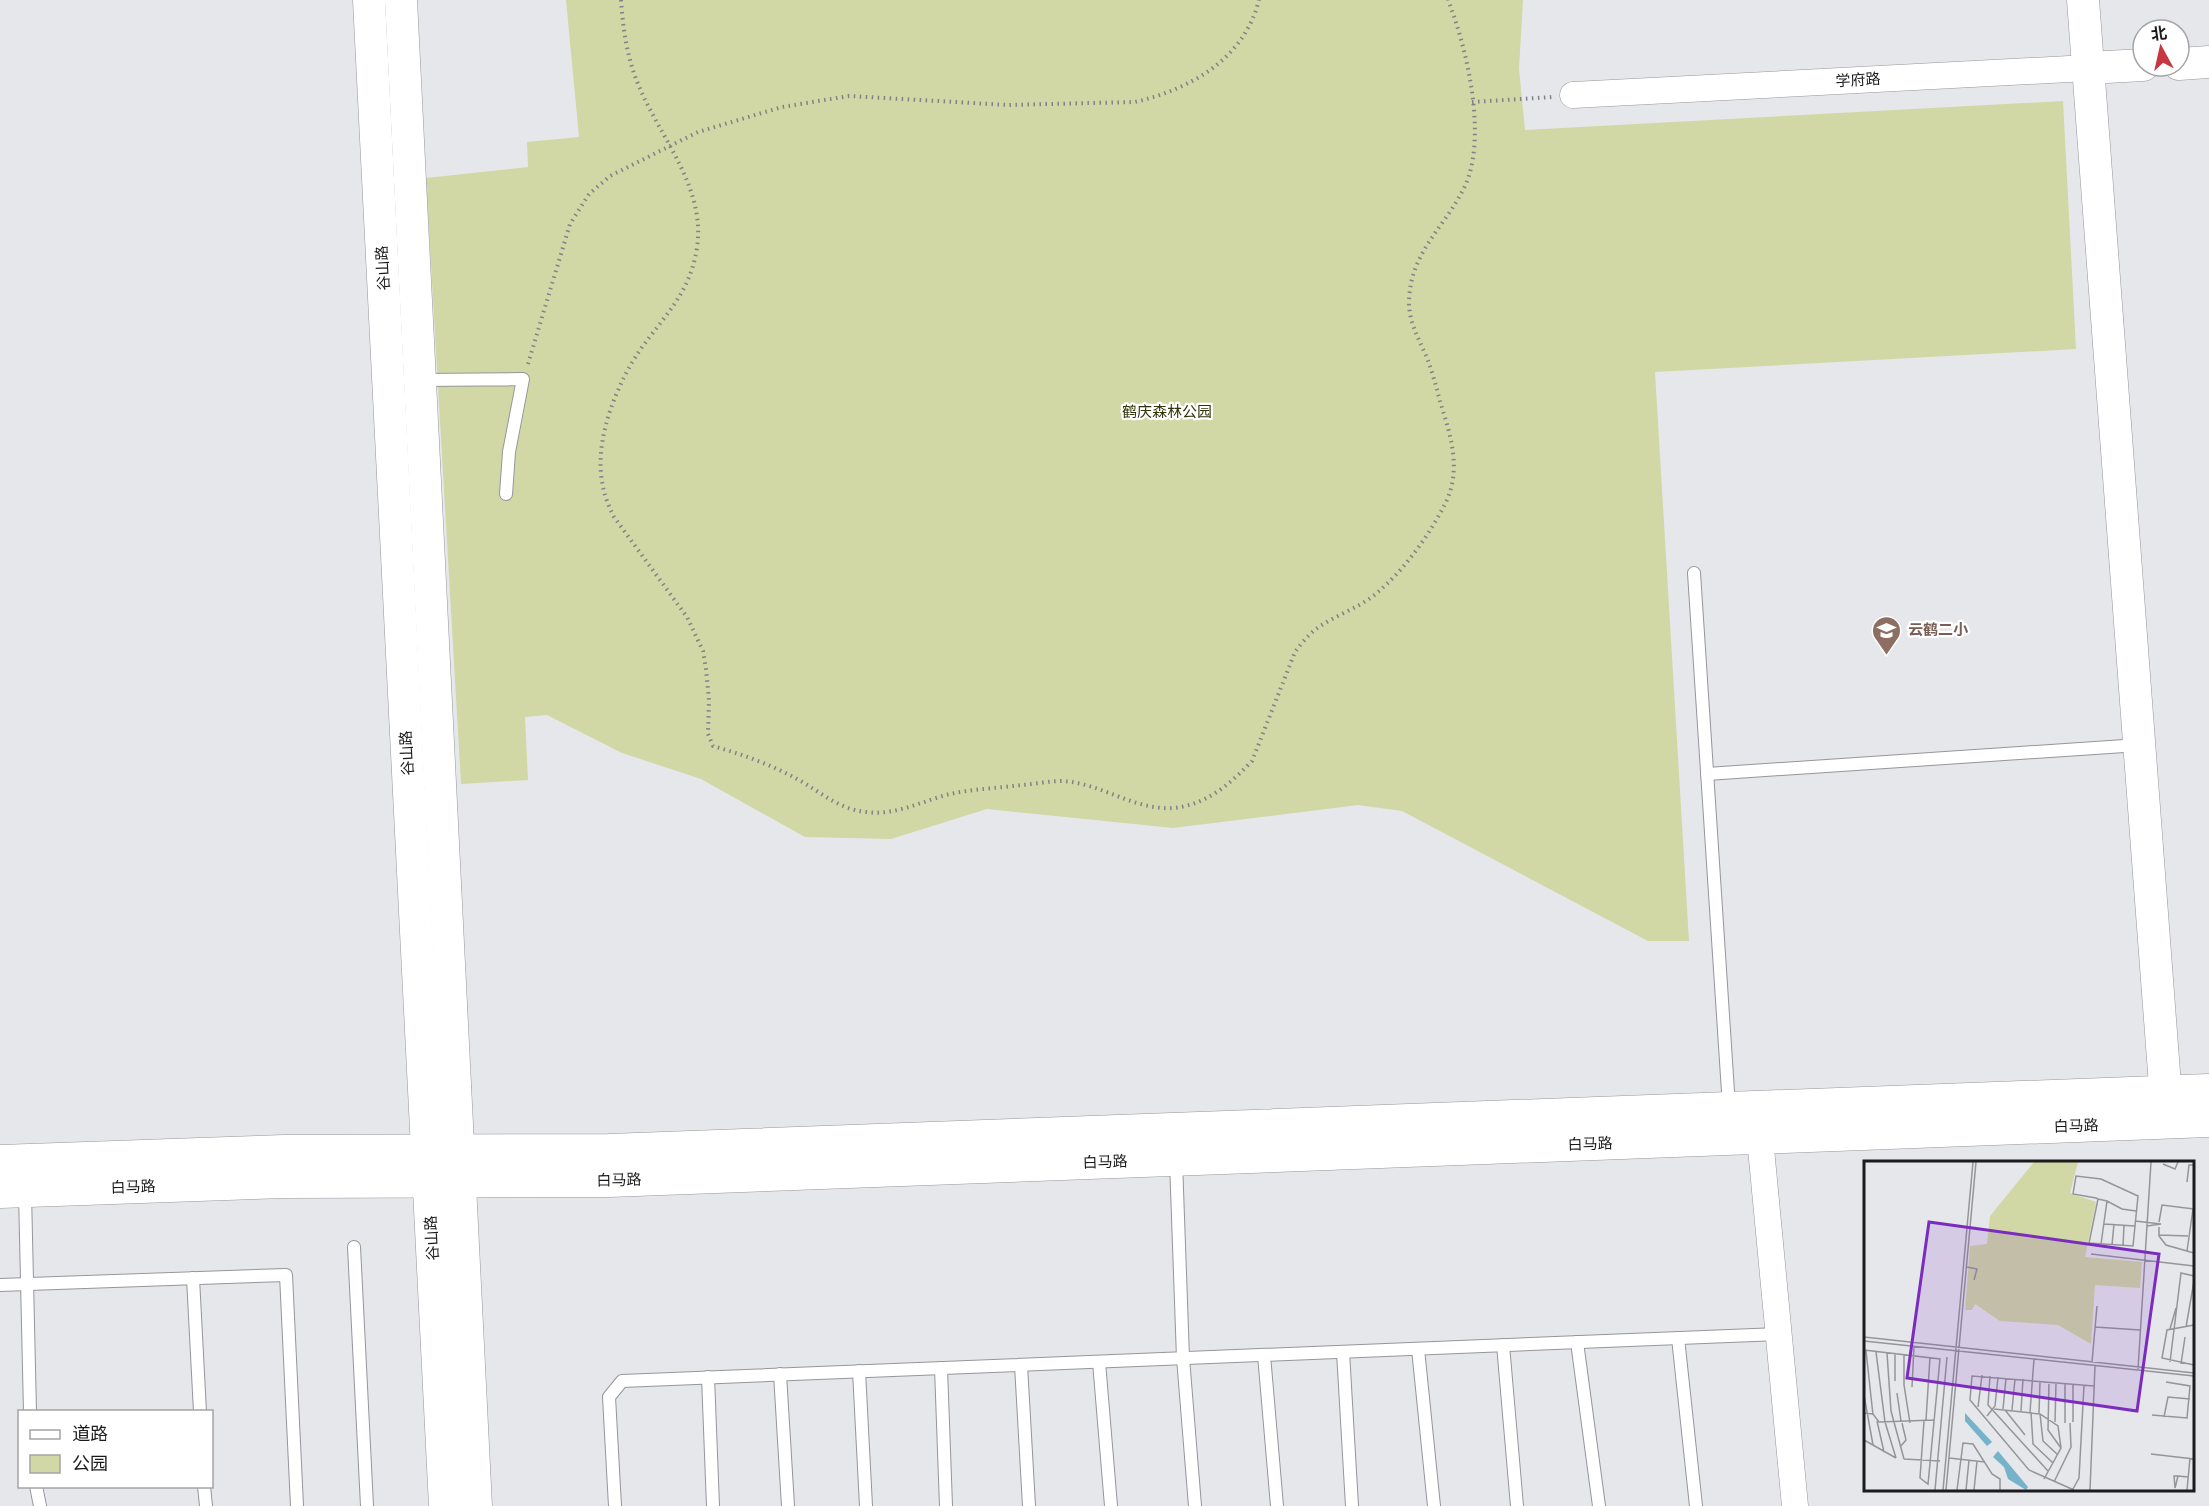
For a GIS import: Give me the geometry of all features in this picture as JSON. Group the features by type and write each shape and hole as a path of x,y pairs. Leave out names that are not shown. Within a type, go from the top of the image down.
{"street":[{"name":"谷山路","path":"369,0 445,1506"},
{"name":"谷山路","path":"401,0 476,1506"},
{"path":"2083,0 2168,1123"},
{"path":"2191,63 2209,62"},
{"name":"学府路","path":"1573,95 2131,66"},
{"name":"白马路","path":"0,1161 284,1151 609,1150 2209,1090"},
{"name":"白马路","path":"13,1192 285,1182 609,1181 2209,1121"},
{"path":"1760,1138 1795,1506"}],"lane":[{"path":"420,380 523,379 509,452 506,494"},
{"path":"1694,573 1729,1108"},
{"path":"1707,774 2139,745"},
{"path":"1176,1160 1183,1358 1195,1506"},
{"path":"13,1192 28,1284 30,1410"},
{"path":"354,1247 367,1506"},
{"path":"0,1285 286,1275 297,1506"},
{"path":"193,1278 200,1410"},
{"path":"615,1506 609,1397 622,1381 1779,1334"},
{"path":"1678,1338 1696,1506"},
{"path":"1577,1342 1599,1506"},
{"path":"1503,1345 1517,1506"},
{"path":"1418,1349 1434,1506"},
{"path":"1343,1352 1352,1506"},
{"path":"1264,1355 1277,1506"},
{"path":"1099,1362 1111,1506"},
{"path":"1021,1365 1029,1506"},
{"path":"941,1368 946,1506"},
{"path":"859,1371 866,1506"},
{"path":"780,1374 788,1506"},
{"path":"708,1377 714,1506"},
{"path":"36,1488 40,1506"},
{"path":"204,1488 206,1506"}],"path":[{"path":"621,0 631,66 638,86 689,183 697,212 697,247 693,267 678,301 640,350 620,386 601,444 600,471 607,501 614,517 687,617 696,634 706,669 709,700 708,734 713,746 732,751 797,779 834,803 865,812 879,813 966,791 1062,781 1098,788 1153,808 1185,806 1203,800 1226,785 1252,761 1295,652 1316,629 1377,593 1409,559 1426,536 1447,500 1453,478 1453,442 1427,359 1412,325 1409,302 1413,275 1423,249 1463,190 1468,178 1475,138 1463,44 1448,0"},
{"path":"523,379 570,224 589,194 610,176 698,132 725,122 782,107 849,96 1008,105 1135,102 1152,98 1185,86 1216,67 1229,55 1250,27 1259,0"},
{"path":"1472,102 1573,95"}],"green space":[{"name":"鹤庆森林公园","path":"566,0 1523,0 1519,69 1525,130 2063,101 2076,349 1655,372 1689,941 1648,941 1402,811 1358,805 1173,828 987,809 891,839 805,837 701,779 622,753 547,715 525,717 528,780 461,784 426,178 528,167 527,142 579,137"}],"place":[{"name":"云鹤二小","path":"1887,656"}]}
